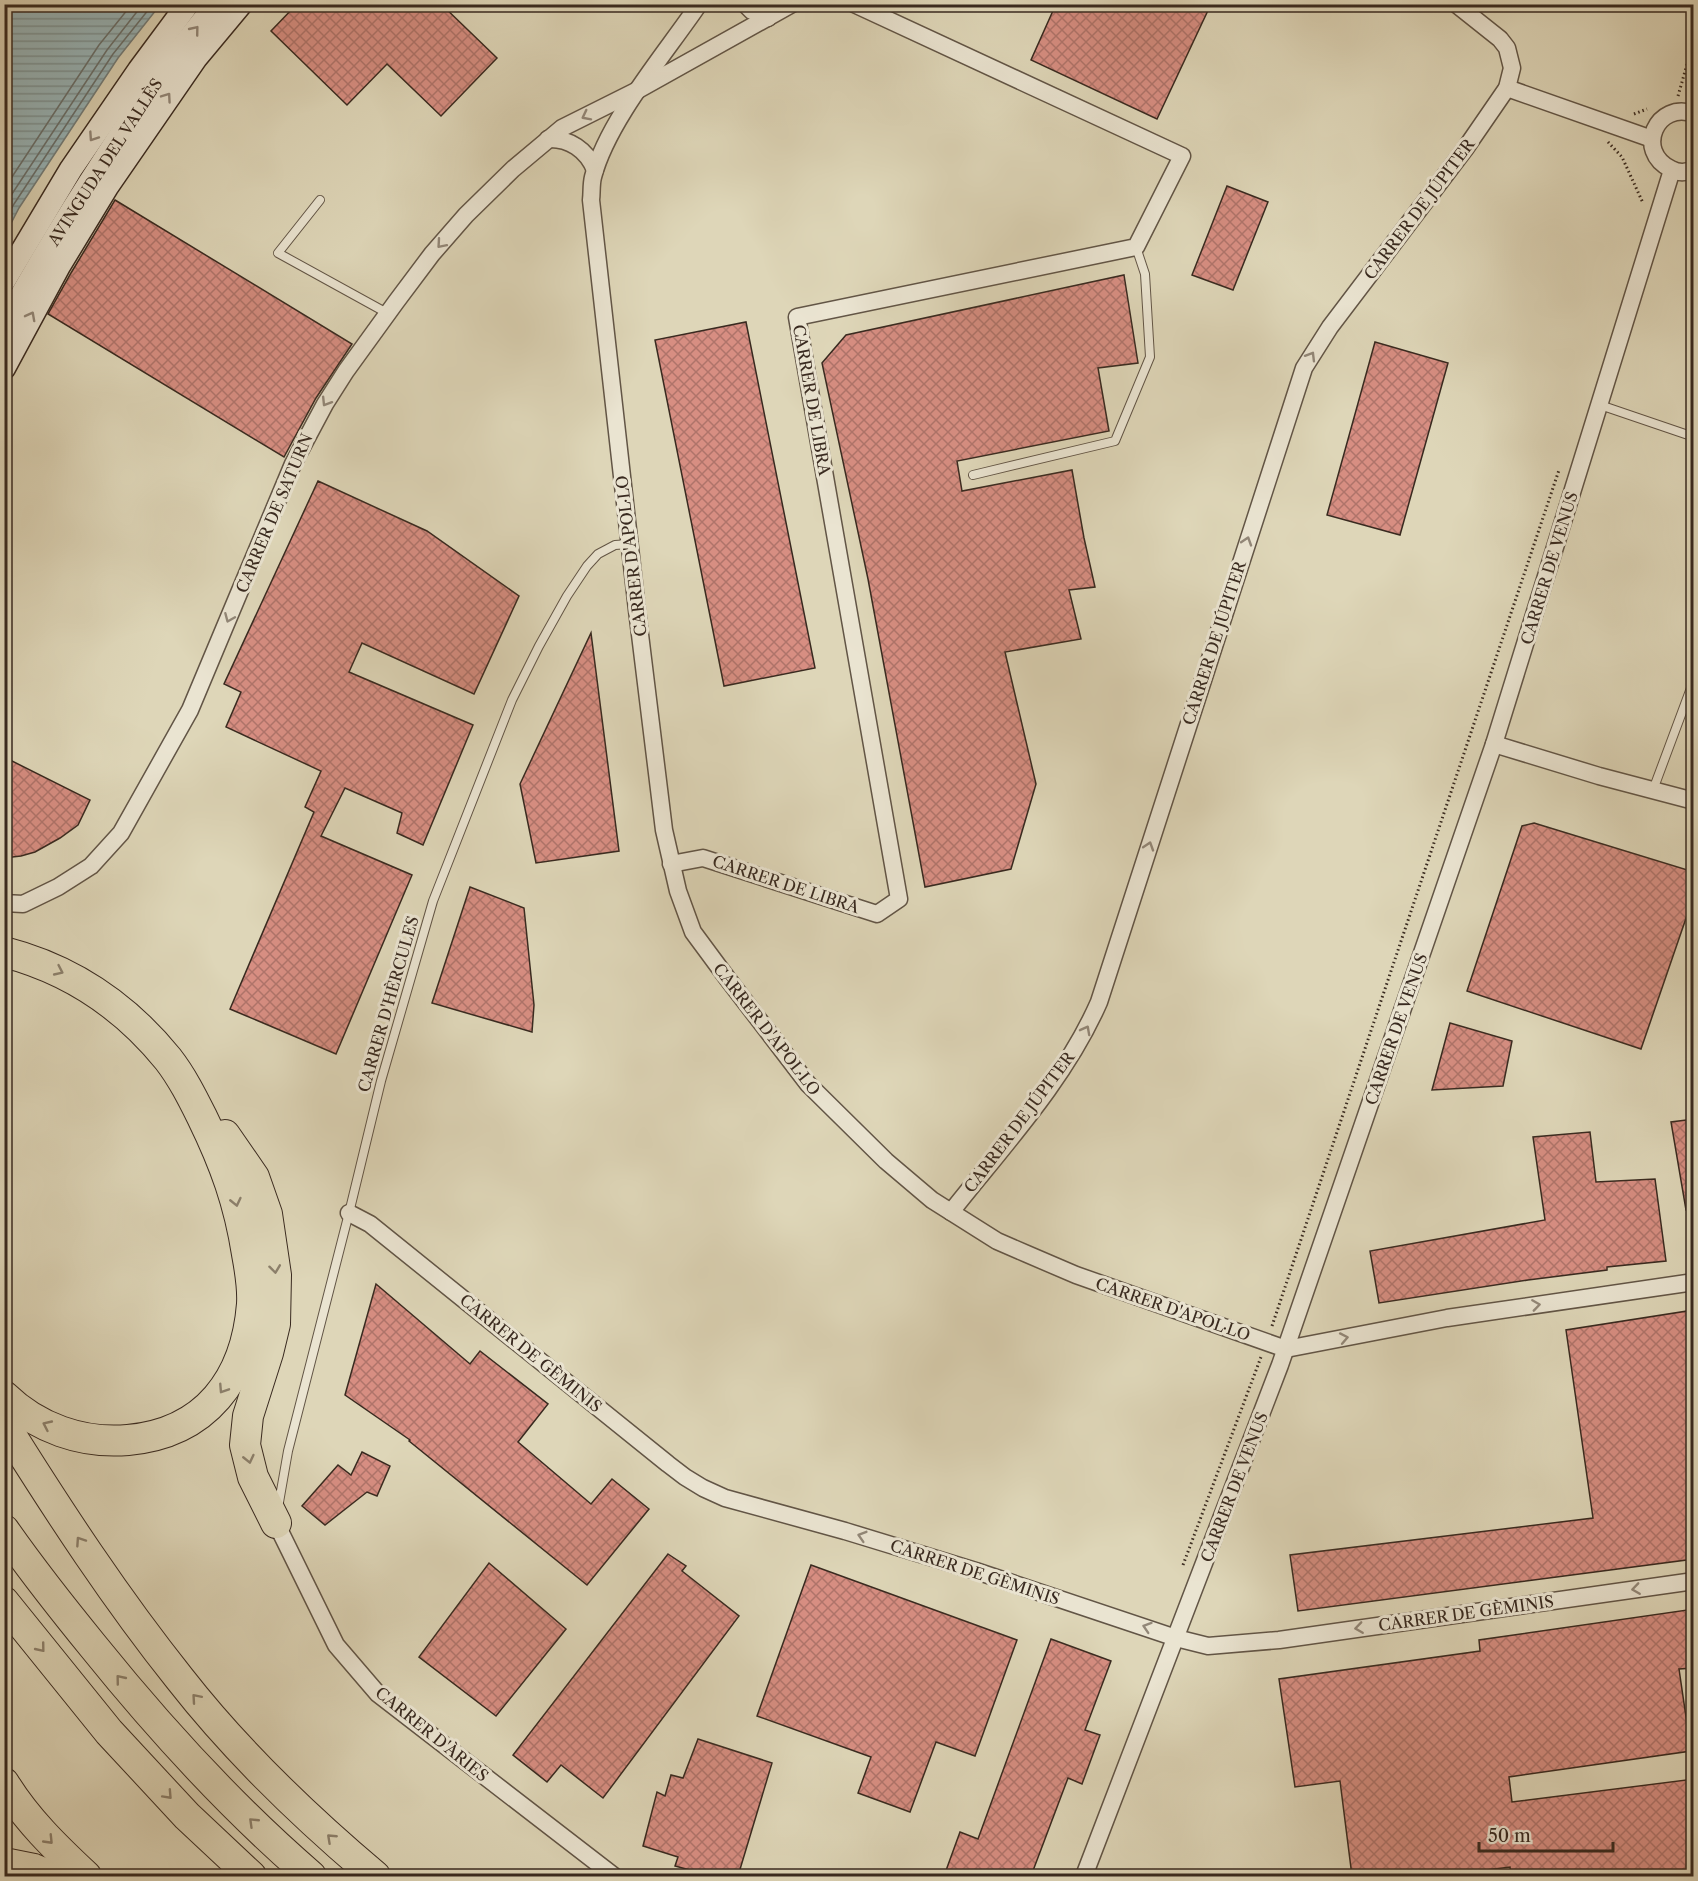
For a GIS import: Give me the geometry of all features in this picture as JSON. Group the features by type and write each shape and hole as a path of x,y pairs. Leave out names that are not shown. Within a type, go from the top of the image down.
{"highway":[{"path":"4,952 42,963 68,975 105,999 137,1025 168,1059 188,1088 213,1116 254,1177 267,1214 276,1275 275,1324 248,1416 245,1445 253,1477 276,1523"},
{"path":"4,1396 18,1409 45,1425 72,1436 100,1440 147,1438 170,1431 193,1419 218,1398 238,1367 248,1336 252,1302 245,1239 235,1194 220,1154 188,1088"},
{"path":"4,1424 98,1567 143,1632 181,1681 287,1798 375,1876"},
{"path":"4,1530 31,1569 137,1700 215,1785 311,1876"},
{"path":"4,1602 109,1732 187,1816 251,1876"},
{"path":"4,1783 38,1829 86,1876"},
{"path":"4,1863 34,1869 51,1876"}],"main road":[{"name":"AVINGUDA DEL VALLÈS","path":"4,280 71,169 188,4"},
{"name":"AVINGUDA DEL VALLÈS","path":"99,183 150,91 217,4"},
{"path":"4,368 9,335 59,266 99,183 190,65 241,4"}],"street":[{"name":"CARRER DE SATURN","path":"4,903 23,904 57,887 91,866 121,833 190,710 309,431 346,371 432,254 466,214 513,169 561,128 638,90 699,4"},
{"path":"745,4 752,11 768,18"},
{"path":"638,90 792,4"},
{"path":"854,4 1182,156 1136,247"},
{"path":"1456,4 1500,39 1507,48 1512,68 1507,88 1652,140"},
{"name":"CARRER DE JÚPITER","path":"951,1212 1058,1075 1082,1037 1099,1002 1304,368 1330,327 1465,149 1507,88"},
{"name":"CARRER D'APOL·LO","path":"638,90 607,141 592,180 591,200 629,544 664,830 671,864 693,932 808,1084 886,1161 932,1200 997,1241 1076,1275 1286,1349"},
{"path":"1694,114 1677,112 1667,116 1656,126 1652,140 1653,152 1663,166 1675,172 1694,170"},
{"path":"548,139 557,139 586,153 596,170"},
{"name":"CARRER DE VENUS","path":"1084,1876 1286,1349 1494,744 1672,170"},
{"name":"CARRER DE LIBRA","path":"671,864 703,858 877,914 899,899 797,317 1136,247"},
{"path":"1494,744 1694,801"},
{"name":"CARRER DE GÈMINIS","path":"349,1213 370,1224 668,1464 703,1488 725,1498 987,1574 1176,1638 1208,1646 1279,1640 1694,1581"},
{"path":"1286,1349 1447,1318 1694,1282"},
{"name":"CARRER D'ÀRIES","path":"276,1523 336,1645 378,1694 614,1876"}],"lane":[{"path":"320,200 278,254 387,313"},
{"path":"973,475 1114,441 1150,357 1145,274 1136,247"},
{"path":"1600,405 1694,438"},
{"name":"CARRER D'HÈRCULES","path":"276,1523 288,1451 381,1081 430,912 512,700 544,636 587,566 598,554 615,545 629,544"},
{"path":"1653,790 1694,680"}],"path":[{"path":"1677,98 1694,40"},
{"path":"1646,210 1622,157 1608,142 1615,120 1656,106"},
{"path":"1182,1569 1266,1342 1559,470"}],"water":[{"path":"5,4 160,5 118,58 19,208 5,235"}],"building":[{"path":"297,4 441,4 497,58 441,116 387,64 347,105 271,31"},
{"path":"1056,4 1211,4 1157,119 1031,60"},
{"path":"1227,186 1268,202 1233,290 1192,275"},
{"path":"115,200 352,344 316,398 284,457 48,314"},
{"path":"1124,275 1138,363 1098,368 1109,431 957,461 962,491 1072,470 1095,587 1069,590 1081,639 1005,652 1036,784 1011,869 925,887 868,579 822,363 846,335"},
{"path":"746,322 815,668 724,686 655,340"},
{"path":"1375,342 1448,363 1400,535 1327,515"},
{"path":"318,481 427,531 519,596 474,694 362,643 349,672 473,725 423,845 397,833 402,813 345,788 321,836 412,875 336,1054 230,1009 314,812 305,807 321,771 226,727 241,692 224,684"},
{"path":"591,633 619,851 536,863 520,784"},
{"path":"4,757 90,800 78,825 60,838 35,852 4,858"},
{"path":"1534,823 1694,872 1694,895 1641,1049 1467,991 1522,826"},
{"path":"470,887 524,908 534,1005 532,1032 432,1003"},
{"path":"1450,1023 1512,1041 1503,1086 1432,1090"},
{"path":"1694,1119 1694,1209 1686,1210 1671,1122"},
{"path":"1590,1132 1596,1182 1655,1179 1666,1261 1607,1267 1607,1270 1379,1303 1370,1251 1545,1220 1533,1137"},
{"path":"376,1284 470,1364 480,1351 548,1404 518,1442 591,1504 612,1479 649,1509 587,1585 410,1440 345,1395"},
{"path":"1694,1310 1694,1559 1298,1611 1290,1555 1593,1518 1566,1330"},
{"path":"362,1452 390,1466 377,1496 367,1492 325,1525 302,1506 338,1465 351,1475"},
{"path":"668,1554 686,1566 682,1571 739,1616 603,1798 561,1765 547,1782 513,1755"},
{"path":"489,1563 566,1629 496,1716 419,1657"},
{"path":"811,1565 1017,1640 975,1756 936,1742 910,1812 858,1793 871,1757 757,1716"},
{"path":"1694,1609 1694,1668 1679,1669 1691,1751 1509,1777 1512,1802 1694,1779 1694,1876 1511,1876 1510,1867 1437,1876 1352,1876 1340,1781 1295,1787 1279,1679 1480,1651 1479,1640"},
{"path":"1051,1639 1111,1661 1085,1730 1100,1735 1082,1784 1068,1778 1031,1876 944,1876 960,1832 978,1839"},
{"path":"698,1739 772,1763 738,1876 712,1876 675,1866 678,1857 643,1846 657,1792 665,1796 671,1775 683,1778"}]}
